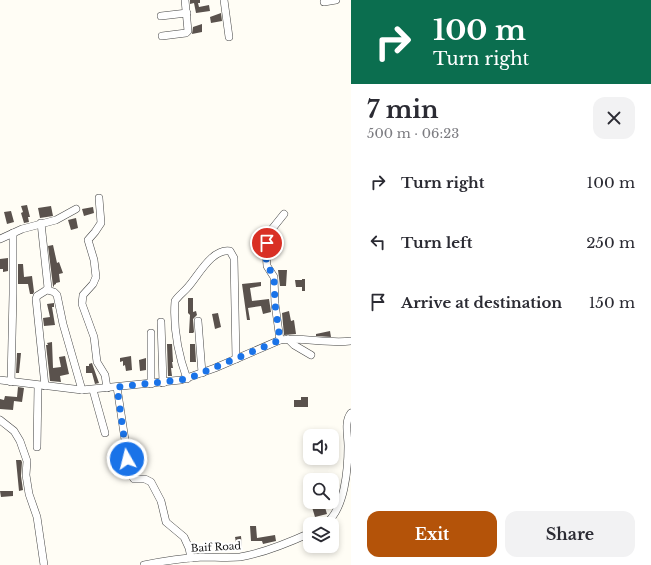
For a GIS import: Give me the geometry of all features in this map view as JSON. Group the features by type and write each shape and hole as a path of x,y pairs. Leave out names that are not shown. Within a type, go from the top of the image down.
{"street":[{"path":"162,36 188,32 185,0"},
{"path":"224,0 229,37"},
{"path":"324,2 336,0"},
{"path":"161,16 187,13"},
{"path":"99,198 101,223 88,240 94,260 96,277 93,284 83,295 82,304 94,337 98,362 105,375 107,388"},
{"path":"0,239 41,223 56,220 76,209"},
{"path":"280,340 275,304 274,277 266,266 266,258 267,243 272,229 284,214"},
{"path":"41,223 48,286 47,290"},
{"path":"11,382 13,233"},
{"path":"187,379 179,357 177,344 175,301 189,286 206,263 226,251 230,251 234,258 236,358"},
{"path":"37,447 42,386 36,299 37,296 47,290 54,292 57,295 63,324 82,390"},
{"path":"198,321 202,373"},
{"path":"161,322 163,383"},
{"path":"151,333 151,384"},
{"path":"288,339 294,345 311,355"},
{"path":"0,380 82,390 163,383 187,379 280,340 288,339 328,342 351,341"},
{"path":"117,387 130,473 134,479 145,479 151,482 161,501 166,522 184,537 189,548 191,558"},
{"path":"93,390 104,433"},
{"path":"333,517 339,506 348,466 347,420 351,413"},
{"path":"0,420 14,431 20,441 27,461 26,475 29,494 37,517 44,565"},
{"name":"Baif Road","path":"144,565 174,563 191,558 220,558 251,554 278,546 303,536"},
{"path":"220,558 225,565"}],"building":[{"path":"190,0 200,0 200,3 198,3 199,7 209,5 210,11 196,13 194,3 190,4"},
{"path":"221,13 222,21 211,23 210,17"},
{"path":"202,24 202,32 192,34 193,27"},
{"path":"27,205 30,217 28,217 29,222 24,223 21,213 23,212 21,206"},
{"path":"51,206 53,216 40,218 38,208"},
{"path":"93,207 94,213 84,216 82,209"},
{"path":"11,211 14,222 7,224 4,212"},
{"path":"76,218 78,228 71,230 68,220"},
{"path":"53,245 57,263 59,262 63,273 59,274 60,282 56,283 54,287 48,246"},
{"path":"8,258 8,271 3,272 3,269 0,269 0,259"},
{"path":"18,264 23,264 24,277 32,276 33,294 30,294 28,284 18,284"},
{"path":"278,270 287,270 286,286 280,286"},
{"path":"305,279 305,291 302,291 302,287 296,287 295,280"},
{"path":"261,282 261,286 250,288 252,301 269,299 271,312 263,314 261,306 248,308 250,320 247,320 242,284"},
{"path":"188,298 193,298 193,312 196,311 197,315 193,319 193,333 189,333 190,315 188,313"},
{"path":"54,303 54,307 52,307 55,325 44,326 43,318 50,317 47,304"},
{"path":"289,311 291,321 294,320 296,334 284,335 282,313"},
{"path":"218,313 221,327 215,329 212,314"},
{"path":"330,331 331,337 316,336 316,334"},
{"path":"52,342 53,368 61,367 59,357 65,356 69,374 60,376 61,382 50,381 46,345 48,345 47,343"},
{"path":"167,344 172,344 172,376 168,376"},
{"path":"190,344 195,344 196,362 190,362"},
{"path":"17,353 21,353 19,373 16,373"},
{"path":"131,356 132,370 126,371 125,365 123,366 123,361 120,362 120,358"},
{"path":"146,358 146,370 140,371 139,360"},
{"path":"92,363 99,383 95,384 92,373 86,373 86,366 89,366 89,364"},
{"path":"18,387 24,388 22,402 14,401 13,410 0,409 0,399 4,400 5,396 17,397"},
{"path":"301,397 308,397 308,407 294,407 294,400 301,400"},
{"path":"16,460 21,460 22,462 21,476 23,490 19,491"},
{"path":"0,491 13,491 13,496 1,497"},
{"path":"313,509 326,509 327,514 315,517"},
{"path":"250,526 256,526 257,538 275,535 276,541 263,544 262,541 251,541"},
{"path":"241,536 242,547 237,548 235,537"}],"route":[{"path":"127,459 117,387 163,383 187,379 236,358 262,349 280,340 275,304 274,277 266,266 267,243"}]}
